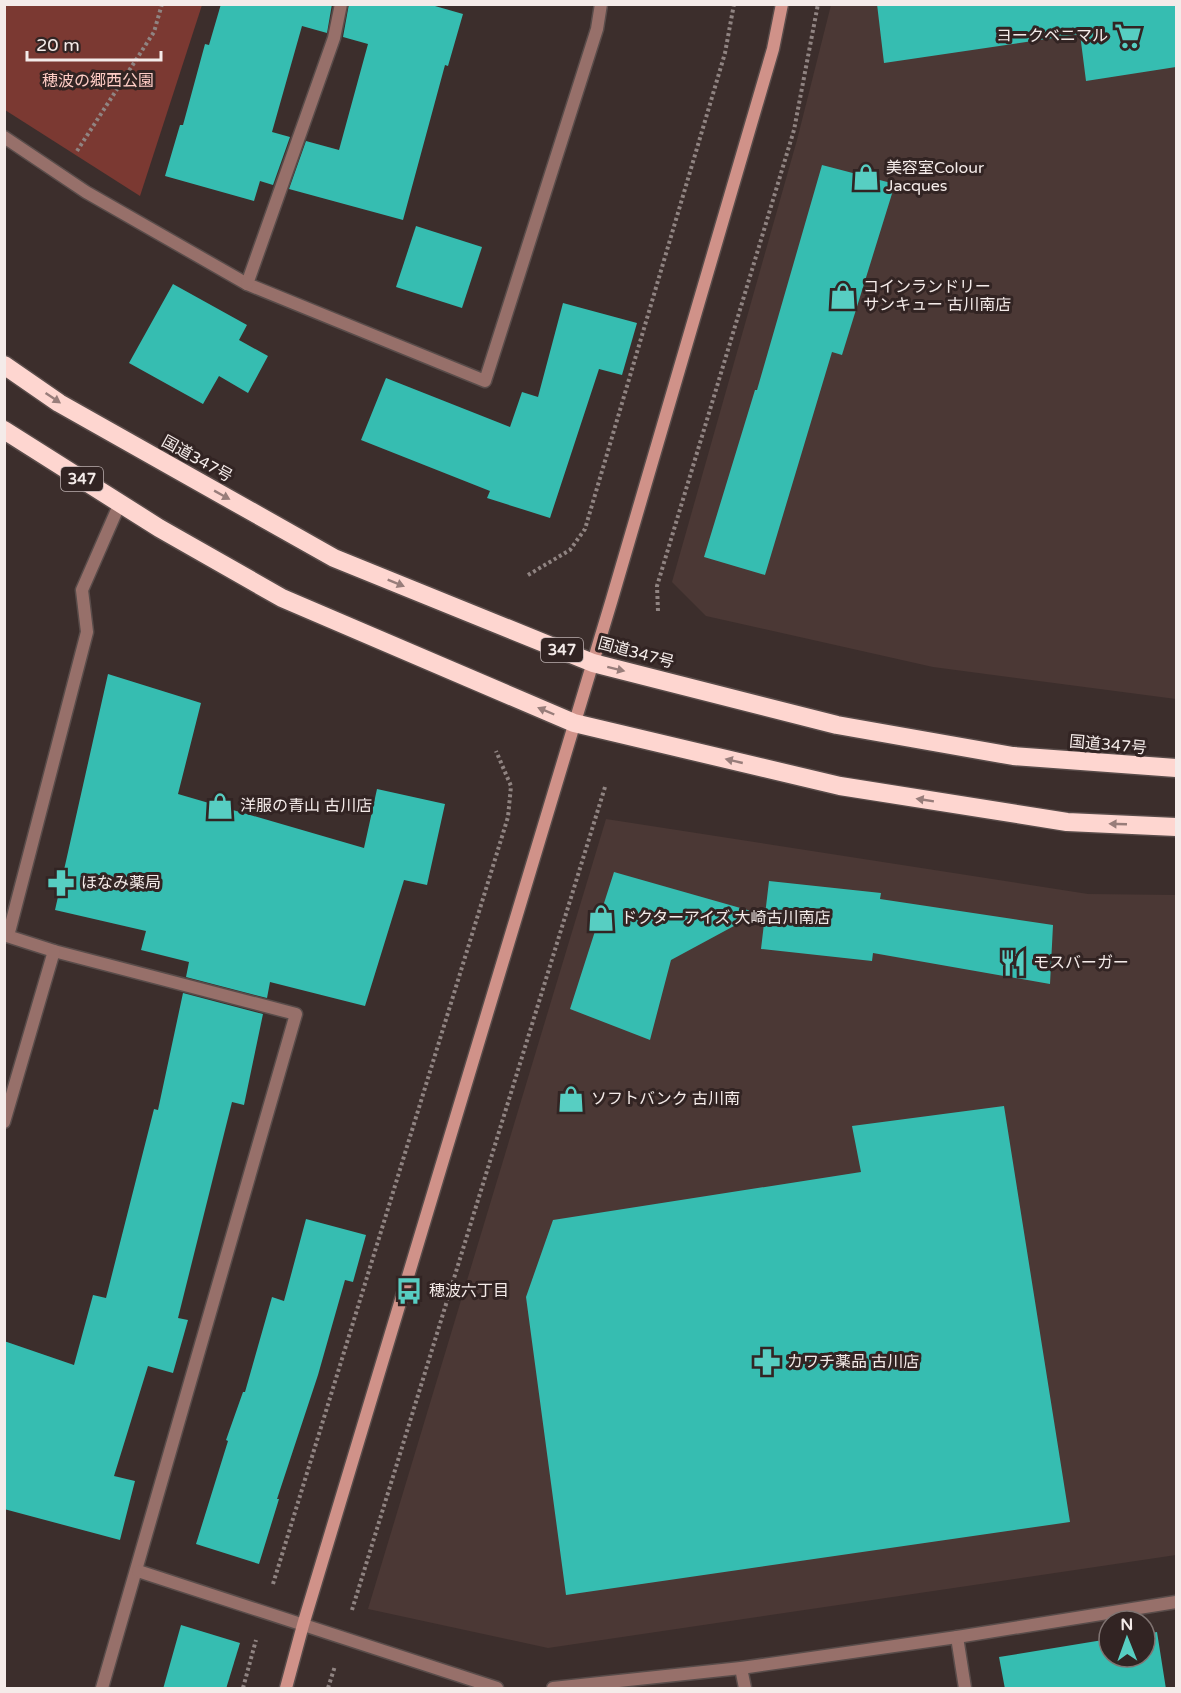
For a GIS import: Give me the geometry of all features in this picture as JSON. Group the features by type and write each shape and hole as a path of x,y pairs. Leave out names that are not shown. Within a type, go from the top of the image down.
{"highway":[{"name":"国道347号","path":"4,365 59,403 334,558 593,663 837,725 1012,756 1176,768"},
{"name":"347","path":"4,430 159,528 282,598 574,723 840,786 1067,822 1176,826"}],"street":[{"path":"247,284 334,38 341,4"},
{"path":"4,136 86,192 247,284 485,381 597,29 601,4"},
{"path":"286,1689 303,1624 593,663 770,61 782,4"},
{"path":"102,1689 138,1571 296,1014 54,951 6,936 87,632 82,590 120,503"},
{"path":"4,1122 54,951"},
{"path":"138,1571 497,1689"},
{"path":"553,1689 741,1668 1176,1602"},
{"path":"957,1637 965,1689"},
{"path":"741,1668 745,1689"}],"path":[{"path":"61,175 154,32 162,4"},
{"path":"528,575 570,550 585,529 725,53 734,4"},
{"path":"658,611 657,586 794,130 818,4"},
{"path":"243,1689 508,817 512,786 496,751"},
{"path":"328,1689 605,787"}],"shaded area":[{"path":"831,5 1176,5 1176,699 933,667 706,616 672,582 797,140"},
{"path":"606,819 1088,894 1176,895 1176,1555 548,1648 368,1609"}],"green space":[{"name":"穂波の郷西公園","path":"4,5 202,5 140,196 5,110"}],"building":[{"path":"221,4 332,4 327,33 302,26 272,132 290,137 273,185 260,181 254,201 165,176 180,125 183,125 205,44 209,45"},
{"path":"349,4 428,4 463,14 448,66 445,65 403,220 289,189 306,141 339,150 368,44 343,37"},
{"path":"877,4 1176,4 1176,67 1086,81 1080,34 884,63"},
{"path":"822,165 895,184 842,355 832,352 765,575 704,557 755,390 757,390"},
{"path":"416,226 482,247 462,308 396,287"},
{"path":"173,284 247,325 239,340 268,356 248,393 219,376 203,404 129,363"},
{"path":"563,303 637,323 622,375 599,369 550,518 487,498 490,491 361,440 386,378 510,427 522,392 538,397"},
{"path":"108,674 201,703 178,794 364,848 377,789 445,804 427,885 404,880 365,1006 270,982 267,998 186,977 189,962 141,950 146,931 55,910"},
{"path":"614,872 758,913 671,960 650,1040 570,1009"},
{"path":"769,881 881,893 880,899 1053,925 1050,984 873,953 872,961 761,949"},
{"path":"183,993 263,1014 244,1105 232,1102 178,1318 188,1320 173,1373 148,1366 114,1476 135,1481 120,1540 4,1509 4,1341 74,1365 93,1295 106,1298 154,1109 158,1110"},
{"path":"1004,1106 1070,1522 566,1595 526,1297 553,1220 861,1172 852,1126"},
{"path":"306,1219 366,1235 353,1282 345,1280 259,1564 196,1544 228,1441 226,1440 243,1392 245,1392 272,1297 284,1301"},
{"path":"181,1625 240,1643 226,1689 163,1689"},
{"path":"1157,1632 1166,1689 1005,1689 999,1657 1097,1641 1097,1669 1157,1669"}],"place":[{"name":"ヨークベニマル","path":"1128,36"},
{"name":"美容室Colour Jacques","path":"866,177"},
{"name":"コインランドリー サンキュー 古川南店","path":"843,296"},
{"name":"洋服の青山 古川店","path":"220,806"},
{"name":"ほなみ薬局","path":"61,883"},
{"name":"ドクターアイズ 大崎古川南店","path":"601,918"},
{"name":"モスバーガー","path":"1013,963"},
{"name":"ソフトバンク 古川南","path":"571,1099"},
{"name":"穂波六丁目","path":"409,1291"},
{"name":"カワチ薬品 古川店","path":"767,1362"}]}
